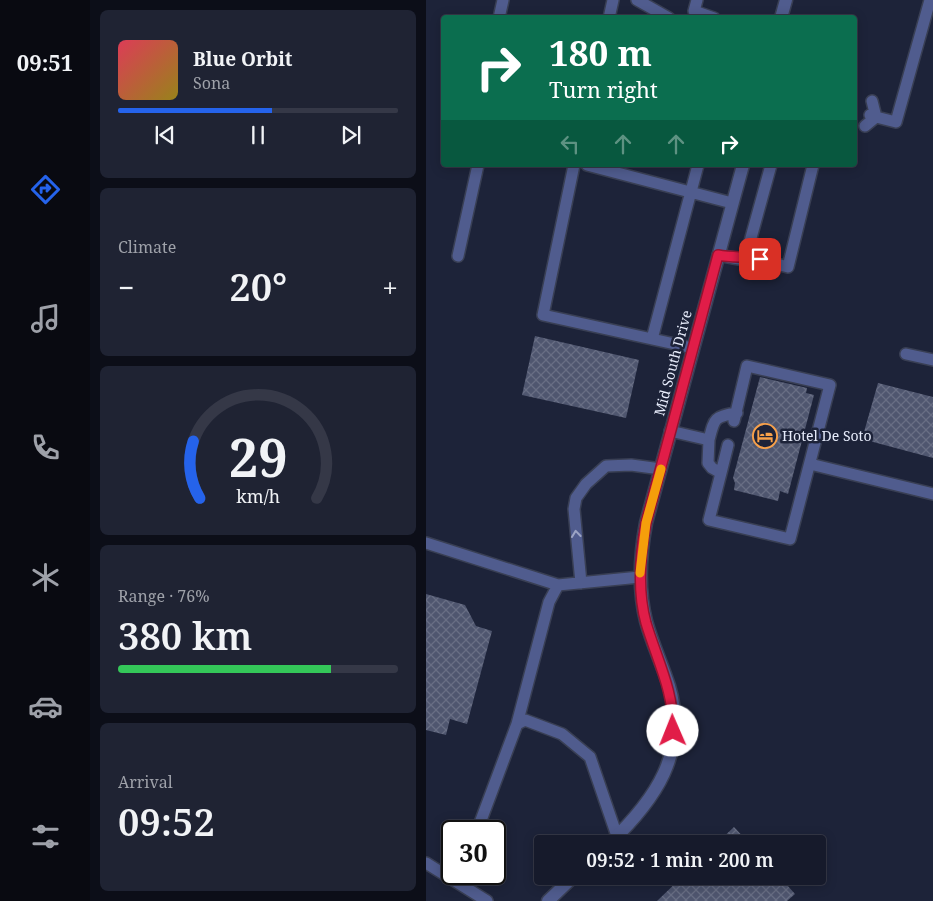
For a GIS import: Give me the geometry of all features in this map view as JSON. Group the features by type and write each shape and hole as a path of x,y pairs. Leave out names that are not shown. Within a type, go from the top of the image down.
{"street":[{"path":"782,15 786,0"},
{"name":"Mid South Drive","path":"619,835 634,821 661,783 673,745 673,706 669,687 646,621 640,577 644,530 742,167"},
{"path":"548,901 565,885"}],"lane":[{"path":"500,15 503,0"},
{"path":"610,15 613,0"},
{"path":"637,0 656,15"},
{"path":"872,116 896,122 930,0"},
{"path":"694,10 706,15"},
{"path":"865,126 872,116 872,100"},
{"path":"458,256 478,167"},
{"path":"574,167 543,315 693,348"},
{"path":"595,167 732,203"},
{"path":"626,167 632,176"},
{"path":"652,339 697,167"},
{"path":"746,256 770,167"},
{"path":"718,255 739,259 746,256 788,266 813,167"},
{"path":"906,354 933,360"},
{"path":"721,472 712,468 708,463 709,440 716,419 724,415 736,417 747,366 830,386 790,538 709,520 728,445"},
{"path":"670,431 709,440"},
{"path":"810,464 933,494"},
{"path":"581,583 574,509 576,498 586,484 606,466 632,465 660,469"},
{"path":"426,543 558,585 640,577"},
{"path":"481,820 517,724 550,602 558,585"},
{"path":"517,724 525,720 562,734 590,757 612,835"},
{"path":"426,862 441,869"},
{"path":"468,885 486,901"}],"building":[{"path":"535,336 639,360 626,418 522,395"},
{"path":"760,377 807,388 806,393 814,395 788,494 780,491 778,501 734,490 735,483 733,478"},
{"path":"878,383 933,397 933,458 862,439"},
{"path":"426,594 465,605 476,626 492,631 467,724 450,719 446,735 426,730"},
{"path":"734,827 742,835 726,835"},
{"path":"674,885 787,885 795,894 787,901 657,901"}],"slow traffic":[{"path":"640,573 646,523 661,469"}],"place":[{"name":"Hotel De Soto","path":"765,436"}],"route":[{"path":"673,731 674,717 669,687 646,621 640,582 642,546 646,523 718,255 739,259 746,256 760,259"}]}
